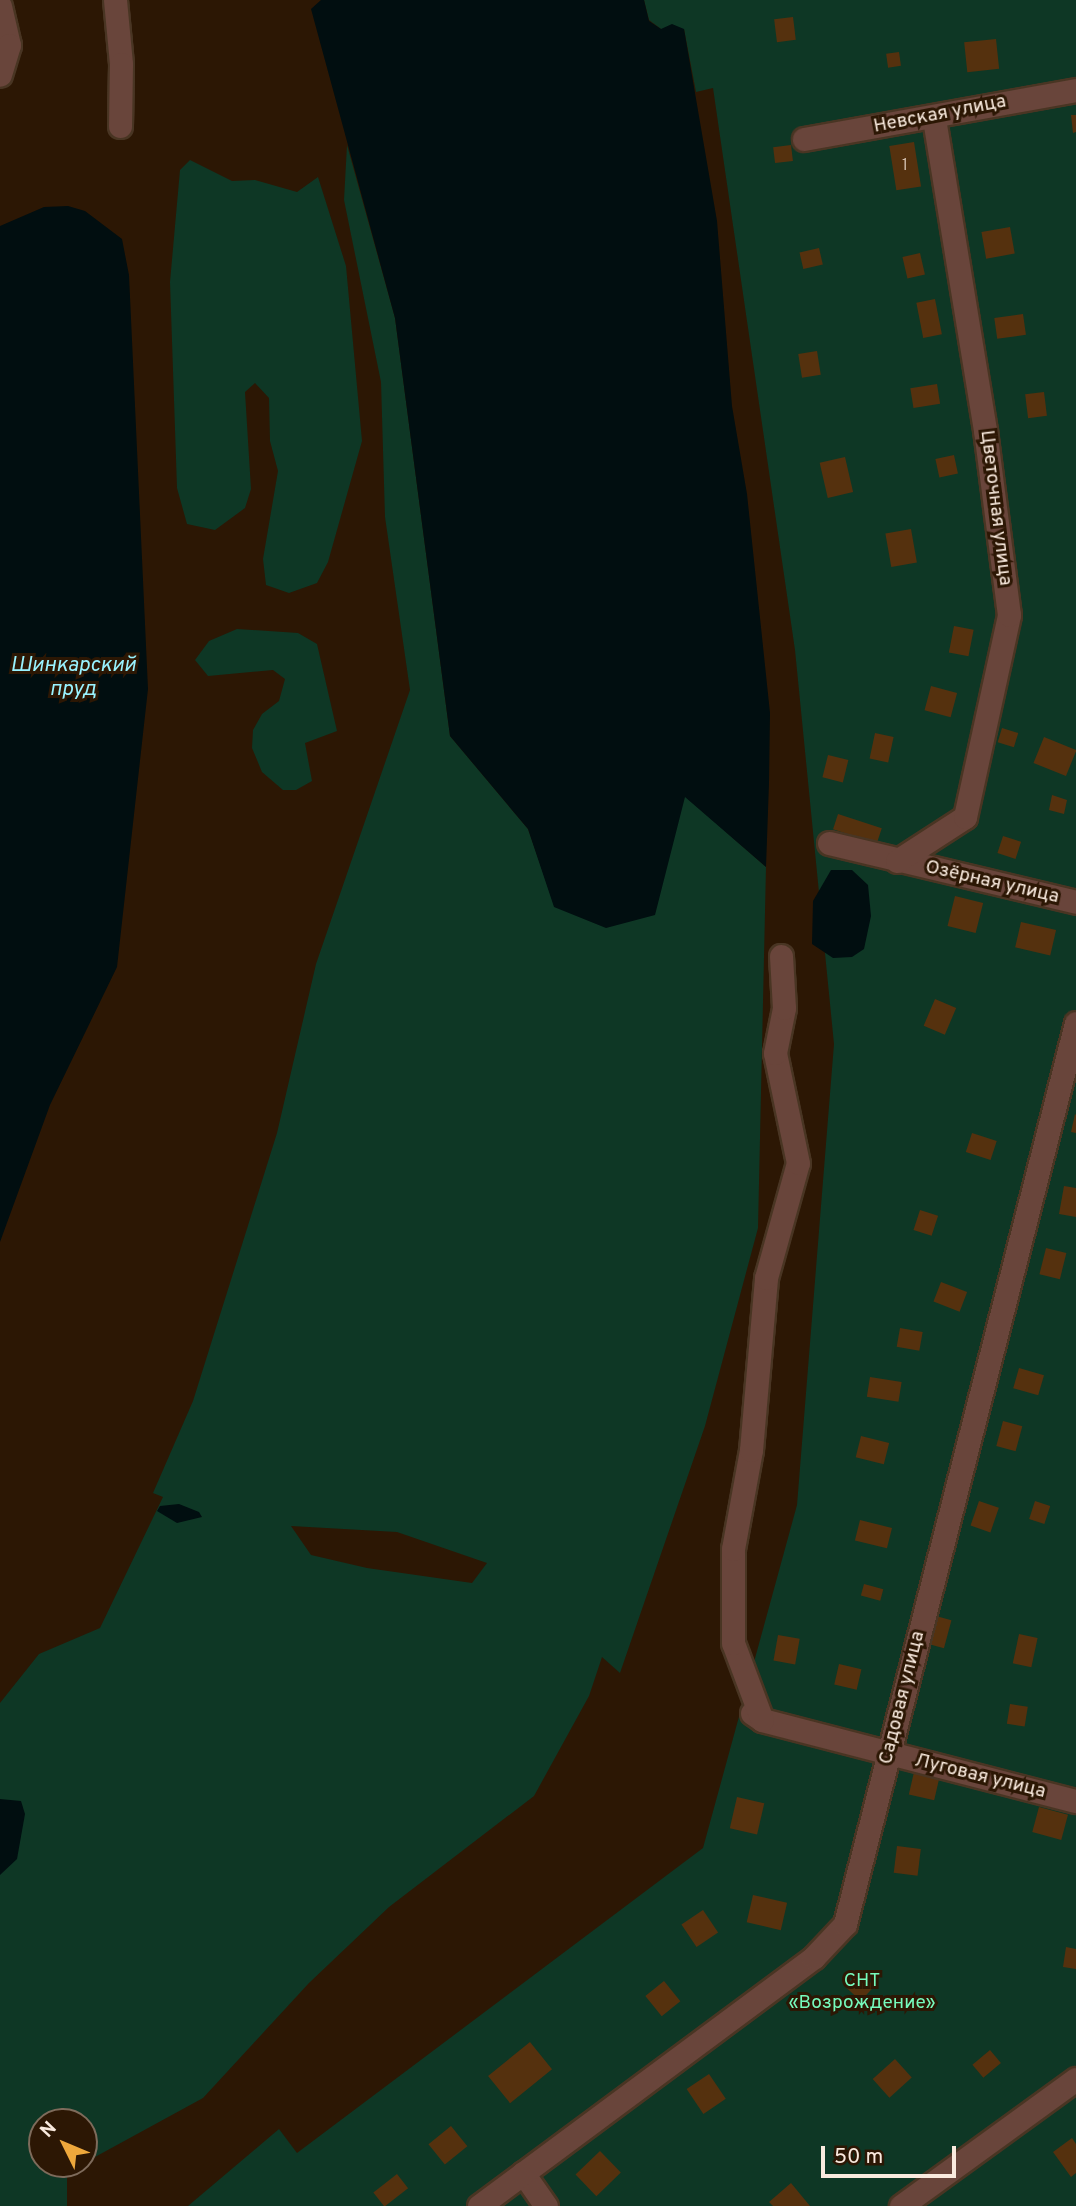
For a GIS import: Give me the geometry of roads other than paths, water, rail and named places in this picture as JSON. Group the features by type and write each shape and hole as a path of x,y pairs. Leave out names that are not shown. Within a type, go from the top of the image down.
{"street":[{"path":"0,75 9,45 0,6 6,0"},
{"path":"115,0 121,64 120,126"},
{"name":"Невская улица","path":"804,139 1076,90"},
{"name":"Цветочная улица","path":"902,862 965,817 1009,615 985,430 934,117"},
{"name":"Озёрная улица","path":"829,843 1076,902"},
{"path":"762,1720 733,1643 733,1549 751,1450 766,1278 798,1163 775,1053 784,1008 781,956"},
{"name":"Садовая улица","path":"479,2206 814,1956 845,1924 1076,1023"},
{"path":"737,1696 762,1720"},
{"name":"Луговая улица","path":"762,1720 1076,1801"},
{"path":"901,2206 1076,2079"},
{"path":"523,2173 546,2206"}],"water":[{"path":"321,0 644,0 649,21 661,29 672,24 684,29 717,221 732,406 747,494 770,713 766,867 685,797 655,915 606,928 554,907 528,829 450,736 395,318 311,9"},
{"name":"Шинкарский пруд","path":"68,206 85,211 122,239 129,275 148,689 117,967 50,1105 0,1242 0,226 44,207"},
{"path":"831,870 852,870 868,885 871,916 864,949 852,957 833,958 812,944 813,901"},
{"path":"179,1504 199,1512 202,1517 177,1523 157,1511 160,1506"},
{"path":"0,1799 21,1801 25,1814 17,1859 0,1875"}],"park label":[{"name":"СНТ «Возрождение»","path":"862,1993"}]}
